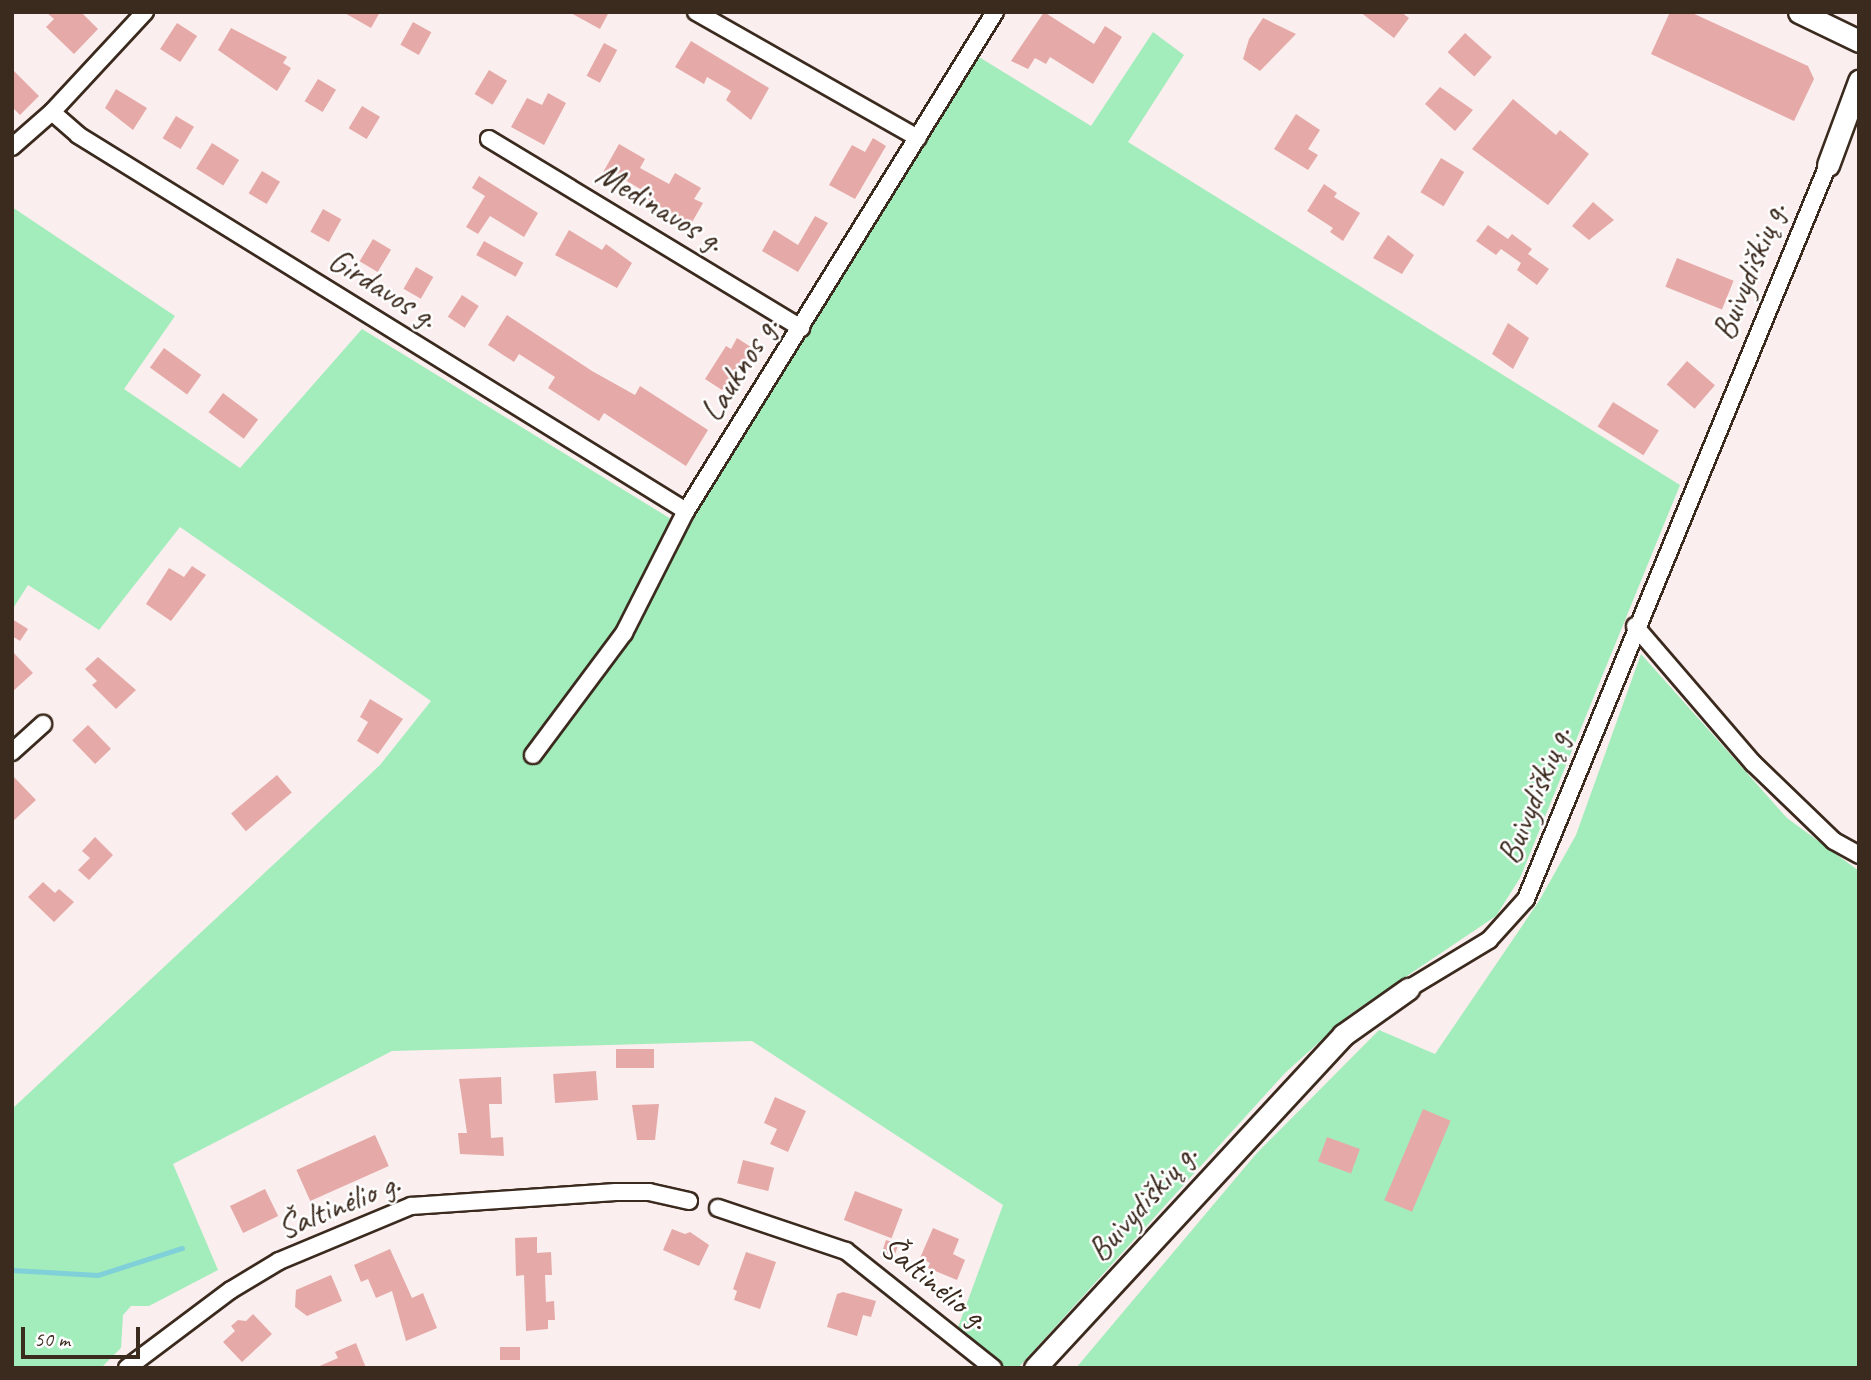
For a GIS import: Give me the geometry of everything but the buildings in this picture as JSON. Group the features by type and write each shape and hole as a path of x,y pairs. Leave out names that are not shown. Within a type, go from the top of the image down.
{"main road":[{"path":"1799,12 1859,41"},
{"name":"Buivydiškių g.","path":"1828,164 1859,81"},
{"name":"Buivydiškių g.","path":"1035,1368 1343,1035 1408,989"}],"street":[{"path":"12,147 52,112 145,12"},
{"path":"696,12 918,138"},
{"name":"Lauknos g.","path":"533,755 624,633 686,511 995,12"},
{"name":"Girdavos g.","path":"52,112 78,135 686,511"},
{"name":"Medinavos g.","path":"489,139 801,328"},
{"name":"Buivydiškių g.","path":"1408,989 1489,940 1526,899 1635,626 1828,164"},
{"path":"1635,626 1753,763 1834,841 1859,855"},
{"path":"12,752 43,724"},
{"name":"Šaltinėlio g.","path":"127,1368 221,1297 279,1261 411,1206 616,1192 649,1192 689,1201"},
{"name":"Šaltinėlio g.","path":"718,1208 846,1251 993,1368"}],"green space":[{"path":"1153,32 1184,55 1128,142 1680,485 1520,878 1496,916 1349,1015 1285,1073 1018,1368 1002,1368 957,1330 1003,1205 752,1041 392,1051 173,1164 218,1270 149,1306 131,1306 123,1315 121,1348 101,1368 12,1368 12,1109 380,765 431,701 180,527 99,630 28,585 12,610 12,207 175,316 124,389 240,468 362,329 684,527 979,57 1091,126"},
{"path":"1641,654 1787,818 1859,871 1859,1368 1076,1368 1256,1154 1379,1030 1435,1054 1539,901 1576,835"}],"waterway":[{"path":"12,1270 98,1275 182,1248"}]}
